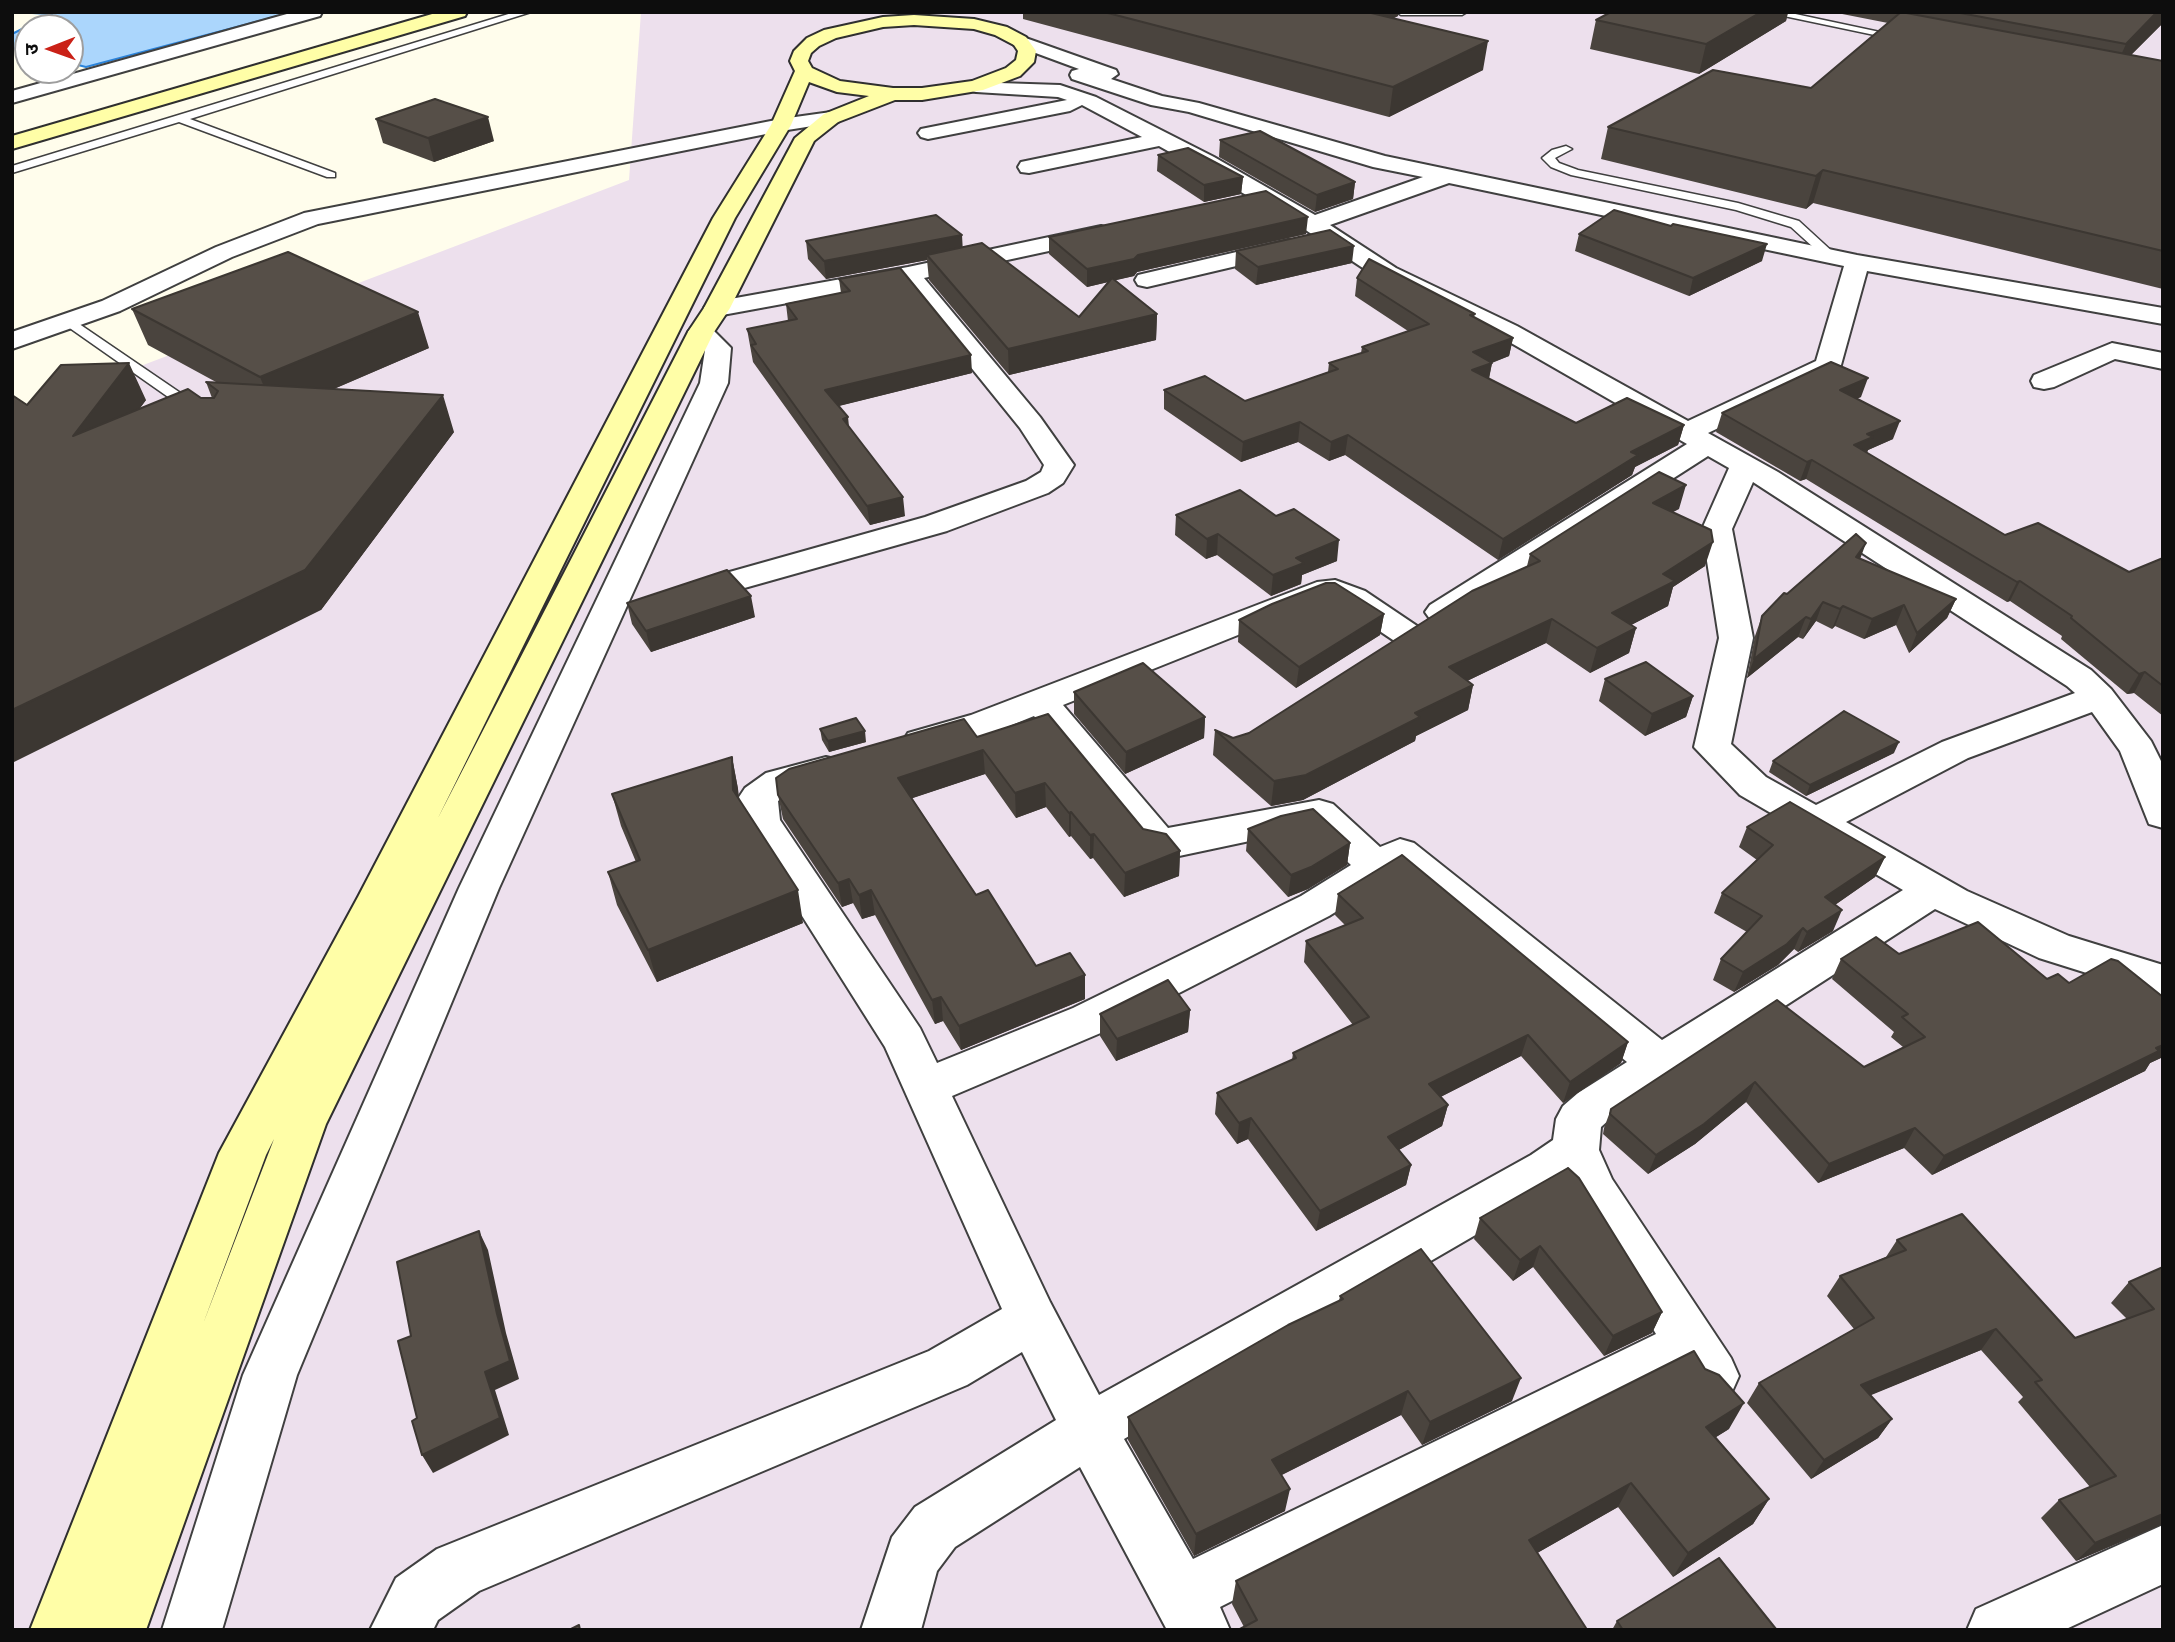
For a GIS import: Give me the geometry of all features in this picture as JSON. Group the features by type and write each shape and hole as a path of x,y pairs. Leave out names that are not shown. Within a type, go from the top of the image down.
{"street":[{"path":"12,97 314,12"},
{"path":"12,143 459,12"},
{"path":"830,34 837,12"},
{"path":"947,12 1192,107 1381,162 1857,262 2163,316"},
{"path":"974,24 925,20 883,22 830,34 813,42 803,51 799,61 804,71 817,79 837,86 893,94 931,93 975,86 1013,72 1060,70 1158,101 1192,107"},
{"path":"1013,72 1025,62 1027,51 1020,41"},
{"path":"60,1630 243,1153 379,897 724,218 781,125 804,71"},
{"path":"975,86 1060,91 1089,101 1268,198 1387,273 1508,331 1745,466 1951,594 2079,678 2099,696 2138,749 2161,804"},
{"path":"12,341 111,306 224,252 312,218 781,125 831,118 893,94"},
{"path":"928,132 1089,101"},
{"path":"116,1630 303,1124 709,320 805,138 831,118"},
{"path":"1029,167 1204,136 1250,124"},
{"path":"1147,280 1322,231 1449,176"},
{"path":"1236,205 1268,198"},
{"path":"709,320 1124,228"},
{"path":"1857,262 1828,365 1696,439 1396,643 1353,598 1335,590 1317,592 984,723 779,782 758,797 761,821 904,1040 1032,1319 1089,1430 1190,1613 1702,1360 1594,1192 1575,1150 1579,1119 1594,1106 1934,890"},
{"path":"737,580 936,524 1037,488 1053,477 1059,465 1030,424 908,274"},
{"path":"192,1630 270,1375 479,888 714,383 718,348 709,320"},
{"path":"2044,381 2112,351 2163,361"},
{"path":"1745,466 1717,529 1735,638 1712,747 1753,786 1934,890 2054,947 2163,981"},
{"path":"1818,824 1825,817 1955,750 2099,696"},
{"path":"1040,702 1158,842 1179,842 1319,813 1377,867"},
{"path":"926,1087 1088,1020 1315,906 1401,853 1660,1064"},
{"path":"891,1630 912,1557 936,1527 1089,1430 1548,1169 1575,1150"},
{"path":"400,1630 417,1599 458,1570 948,1368 1032,1319"},
{"path":"1997,1630 2163,1554"}],"lane":[{"path":"12,170 526,12"},
{"path":"1401,12 1462,12"},
{"path":"1770,12 1919,41"},
{"path":"180,119 331,175"},
{"path":"1566,149 1548,158 1555,166 1575,173 1738,207 1795,224 1829,254"},
{"path":"69,321 212,422"}],"shaded area":[{"path":"641,12 2163,12 2163,1630 12,1630 12,415 629,180"}],"water":[{"path":"12,12 293,12 86,67 84,14"}],"building":[{"path":"1104,12 1367,12 1488,41 1393,87"},
{"path":"1611,12 1761,12 1706,44 1596,20"},
{"path":"1901,12 2163,61 2163,251 1823,170 1816,176 1608,127 1713,70 1811,88"},
{"path":"1955,12 2157,12 2126,44"},
{"path":"435,99 488,117 428,138 376,119"},
{"path":"1260,131 1355,182 1317,195 1220,140"},
{"path":"1188,148 1243,177 1204,185 1158,155"},
{"path":"1266,191 1308,217 1087,269 1049,237"},
{"path":"1614,210 1671,226 1673,224 1767,244 1693,278 1579,234"},
{"path":"936,215 962,235 824,261 806,241"},
{"path":"1330,230 1354,246 1258,267 1236,251"},
{"path":"982,243 1079,317 1112,278 1157,314 1008,349 927,255"},
{"path":"288,252 418,312 260,377 132,309"},
{"path":"1369,259 1475,314 1470,315 1513,338 1473,352 1492,363 1472,370 1576,423 1627,398 1684,425 1631,452 1638,455 1503,539 1348,435 1331,442 1300,422 1243,442 1164,390 1205,376 1245,401 1338,369 1329,363 1368,351 1362,347 1429,324 1357,278"},
{"path":"900,268 971,355 825,390 848,417 843,419 903,497 867,506 751,345 756,344 747,329 797,319 786,304 850,291 839,279"},
{"path":"1831,362 1868,378 1840,390 1900,421 1867,434 1873,437 1854,445 2005,535 2038,523 2129,572 2163,558 2163,686 2145,672 2139,674 2071,618 2072,616 2020,581 2017,582 1812,460 1807,462 1722,413"},
{"path":"129,363 73,436 188,389 201,398 214,398 218,391 206,382 443,395 305,570 12,710 12,395 27,405 61,365"},
{"path":"1659,472 1686,485 1653,503 1711,530 1713,542 1663,574 1675,581 1612,613 1636,628 1597,648 1552,619 1449,667 1473,685 1415,713 1420,717 1306,775 1274,781 1215,730 1233,738 1249,733 1472,591 1540,561 1530,554"},
{"path":"1240,490 1276,516 1294,509 1339,540 1296,558 1304,563 1273,575 1218,534 1207,539 1176,515"},
{"path":"1856,534 1866,543 1856,557 1956,599 1917,633 1904,605 1872,619 1843,606 1840,609 1823,602 1811,619 1806,617 1754,659 1762,616 1784,593 1787,594"},
{"path":"727,570 751,596 646,631 627,603"},
{"path":"1326,583 1335,583 1384,614 1299,667 1239,620 1272,604"},
{"path":"1646,662 1693,696 1652,714 1605,679"},
{"path":"1143,663 1205,717 1126,752 1074,692"},
{"path":"1844,711 1899,742 1810,785 1773,761"},
{"path":"1048,714 1143,829 1166,834 1180,851 1125,873 1094,834 1090,835 1045,783 1015,793 983,750 898,778 976,895 988,890 1036,966 1070,953 1085,975 959,1026 941,997 932,1000 871,890 859,895 849,879 838,883 778,795 776,778 789,769 964,719 977,737"},
{"path":"856,718 865,731 828,741 820,729"},
{"path":"732,757 733,790 798,890 648,950 608,872 640,860 612,794"},
{"path":"1790,802 1885,857 1825,897 1842,910 1807,932 1803,928 1787,944 1743,972 1721,959 1762,916 1722,893 1773,845 1747,827"},
{"path":"1313,809 1350,843 1311,867 1291,875 1248,829 1281,816"},
{"path":"1402,855 1628,1042 1570,1082 1528,1035 1429,1084 1448,1105 1388,1137 1411,1165 1320,1211 1251,1118 1239,1123 1217,1093 1296,1058 1293,1053 1369,1017 1306,941 1363,918 1338,894"},
{"path":"1978,922 2047,979 2058,974 2069,983 2111,959 2118,961 2163,997 2163,1045 2156,1048 2159,1051 1944,1156 1915,1128 1829,1164 1755,1082 1704,1124 1656,1155 1610,1114 1611,1109 1777,1000 1864,1067 1925,1037 1902,1017 1908,1014 1841,959 1876,937 1899,954"},
{"path":"1168,980 1190,1010 1117,1039 1100,1014"},
{"path":"1568,1168 1579,1178 1662,1312 1613,1336 1540,1246 1520,1260 1480,1218"},
{"path":"1962,1214 2075,1338 2154,1309 2129,1282 2163,1267 2163,1514 2095,1543 2059,1500 2116,1476 2035,1382 2042,1380 1996,1329 1861,1385 1892,1419 1824,1460 1759,1383 1874,1318 1840,1276 1906,1250 1897,1240"},
{"path":"479,1231 510,1361 485,1372 500,1418 422,1455 412,1421 417,1418 398,1341 411,1336 397,1262"},
{"path":"1421,1249 1521,1378 1430,1422 1408,1391 1272,1460 1290,1489 1196,1534 1128,1417 1288,1325 1343,1299 1340,1296"},
{"path":"1694,1351 1705,1369 1719,1375 1744,1403 1706,1427 1769,1499 1688,1553 1631,1483 1529,1540 1586,1628 1583,1630 1238,1630 1257,1620 1236,1581"},
{"path":"1719,1558 1776,1629 1623,1630 1617,1621"}]}
